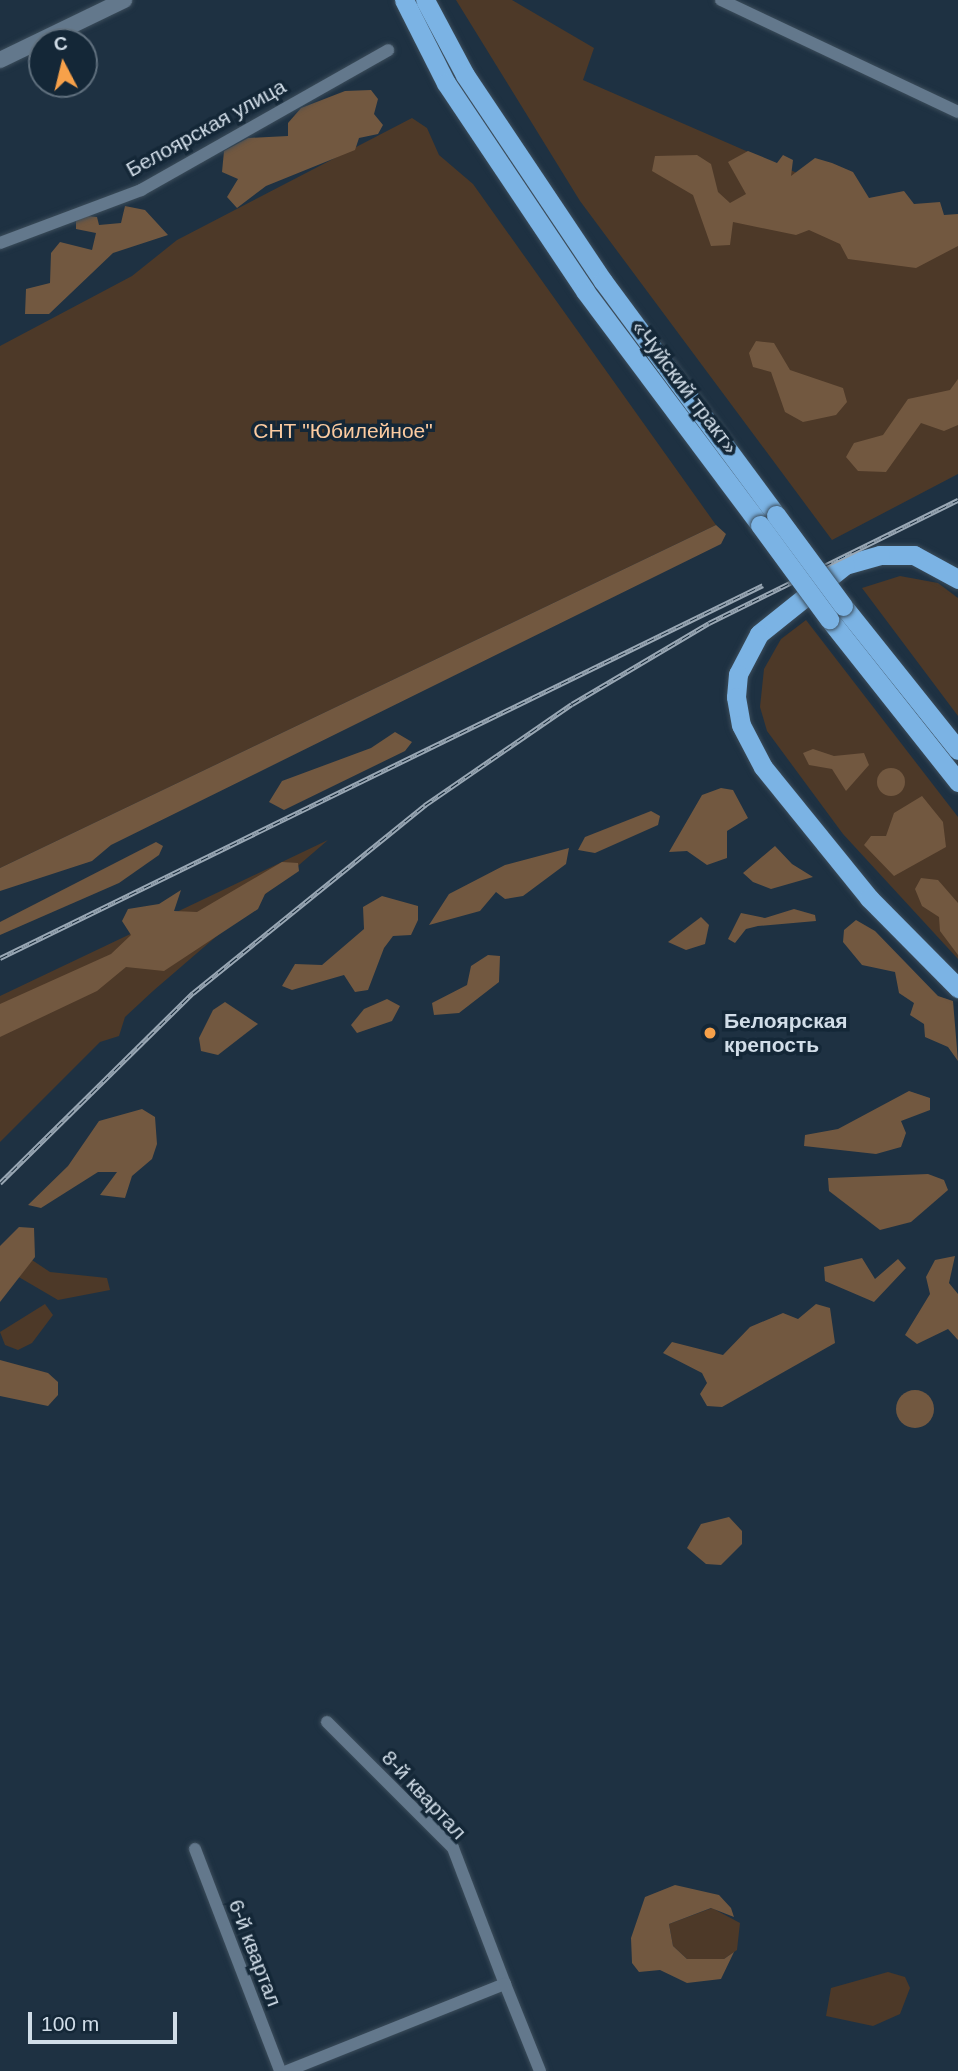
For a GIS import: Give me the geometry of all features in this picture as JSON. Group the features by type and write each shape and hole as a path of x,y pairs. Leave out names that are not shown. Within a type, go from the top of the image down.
{"highway":[{"name":"«Чуйский тракт»","path":"404,0 446,83 584,291 768,520"},
{"name":"«Чуйский тракт»","path":"425,0 465,75 603,281 768,520 958,782"},
{"path":"958,579 914,555 880,555 845,565 759,634 738,674 736,697 741,725 763,767 869,898 958,988"},
{"name":"«Чуйский тракт»","path":"836,612 958,750"}],"street":[{"path":"0,60 124,0"},
{"path":"721,0 958,112"},
{"name":"Белоярская улица","path":"0,243 141,190 387,50"},
{"name":"8-й квартал","path":"327,1722 453,1848 540,2071"},
{"name":"6-й квартал","path":"195,1849 280,2071"},
{"path":"287,2071 505,1984"}],"green space":[{"path":"456,0 512,0 594,48 583,80 958,243 958,474 832,540 580,201"},
{"name":"СНТ \"Юбилейное\"","path":"412,118 427,128 439,155 473,184 716,525 0,868 0,346 132,276 177,240"},
{"path":"900,576 938,583 958,598 958,716 862,588"},
{"path":"806,620 958,817 958,959 843,834 767,731 760,707 764,669 781,639"},
{"path":"328,840 153,991 125,1017 119,1036 100,1042 0,1142 0,996"},
{"path":"32,1260 50,1272 107,1278 110,1290 58,1300 17,1276"},
{"path":"45,1304 53,1315 32,1343 18,1350 5,1345 0,1332"},
{"path":"712,1908 740,1923 737,1950 724,1959 687,1959 673,1946 669,1924"},
{"path":"888,1972 905,1977 910,1988 900,2014 873,2026 826,2016 831,1988"}],"shaded area":[{"path":"371,90 378,99 374,114 383,125 378,134 359,138 355,150 266,186 237,208 227,197 238,179 222,172 224,151 248,138 288,136 288,123 301,108 345,91"},
{"path":"748,151 777,163 783,155 793,160 791,176 815,158 832,163 853,172 869,198 904,191 914,204 940,202 944,215 958,214 958,246 916,268 848,259 840,244 809,230 796,235 733,222 730,245 711,246 693,195 652,171 655,156 697,155 711,164 718,192 730,203 746,194 728,162"},
{"path":"125,206 145,210 168,235 113,253 49,314 25,314 26,289 50,283 51,253 60,242 92,250 96,233 76,229 76,221 87,216 97,217 99,225 121,223"},
{"path":"756,341 774,343 790,370 843,388 847,402 836,415 803,422 785,412 771,372 753,367 749,353"},
{"path":"958,379 958,425 944,431 921,423 886,472 858,471 846,457 854,443 883,435 908,399 950,390"},
{"path":"716,525 726,534 721,544 111,845 92,861 0,891 0,868"},
{"path":"395,732 412,742 405,751 284,810 269,802 282,781 371,748"},
{"path":"813,749 834,756 864,753 869,765 846,791 832,769 809,765 803,753"},
{"path":"891,768 901,772 905,782 901,792 891,796 881,792 877,782 881,772"},
{"path":"721,788 733,790 748,818 727,831 727,858 707,865 687,851 669,852 702,795"},
{"path":"922,796 943,822 946,847 894,876 864,845 871,836 886,836 894,813"},
{"path":"651,811 660,816 658,825 595,853 578,850 585,837"},
{"path":"156,842 163,846 159,855 119,883 0,935 0,922"},
{"path":"775,846 792,864 813,877 771,889 753,882 743,873"},
{"path":"569,848 566,864 523,896 505,899 496,892 480,911 429,925 449,894 505,865"},
{"path":"282,862 298,863 299,871 265,894 258,909 164,971 126,967 97,991 0,1037 0,1004 111,954 131,935 122,921 128,909 159,904 181,890 174,911 197,912"},
{"path":"921,878 938,880 958,903 958,955 940,931 939,917 922,906 915,889"},
{"path":"382,896 418,906 418,920 411,935 393,936 384,948 368,990 355,992 344,975 292,990 282,986 295,964 322,965 364,929 363,907"},
{"path":"794,909 815,915 816,921 758,926 746,929 735,943 728,939 741,913 765,918"},
{"path":"701,917 709,925 705,944 686,950 668,942"},
{"path":"856,920 875,931 938,996 953,1001 958,1061 948,1047 925,1037 924,1024 910,1015 914,1003 899,993 895,972 862,965 843,942 844,930"},
{"path":"488,955 500,956 499,982 459,1013 434,1015 432,1003 467,985 471,966"},
{"path":"387,999 400,1006 392,1021 357,1033 351,1025 364,1009"},
{"path":"225,1002 258,1024 218,1055 201,1051 199,1038 213,1010"},
{"path":"909,1091 930,1098 930,1110 901,1121 906,1133 901,1147 876,1154 804,1146 805,1135 838,1129"},
{"path":"142,1109 155,1117 157,1144 152,1159 132,1176 125,1198 100,1195 117,1172 98,1172 41,1208 28,1205 68,1166 99,1121"},
{"path":"928,1174 944,1180 948,1190 911,1222 880,1230 829,1191 828,1178"},
{"path":"19,1227 34,1228 35,1257 0,1302 0,1246"},
{"path":"955,1256 949,1283 958,1294 958,1340 948,1329 917,1344 905,1335 930,1294 926,1277 935,1260"},
{"path":"862,1258 875,1279 898,1259 906,1268 874,1302 825,1281 824,1267"},
{"path":"816,1304 830,1308 835,1343 722,1407 707,1406 700,1394 707,1383 702,1373 663,1353 672,1342 723,1355 750,1327 783,1313 798,1319"},
{"path":"0,1360 48,1373 58,1382 58,1395 48,1406 0,1396"},
{"path":"915,1390 928,1396 934,1409 928,1422 915,1428 902,1422 896,1409 902,1396"},
{"path":"729,1517 742,1531 742,1544 721,1565 706,1564 687,1548 701,1524"},
{"path":"675,1885 719,1895 731,1908 734,1917 711,1908 669,1924 673,1946 687,1959 724,1959 734,1952 721,1979 687,1983 660,1970 639,1972 632,1963 631,1938 645,1897"}],"railway":[{"path":"0,1183 193,993 425,805 572,704 709,623 958,500"},
{"path":"0,958 763,585"}],"place":[{"name":"Белоярская крепость","path":"710,1033"}]}
